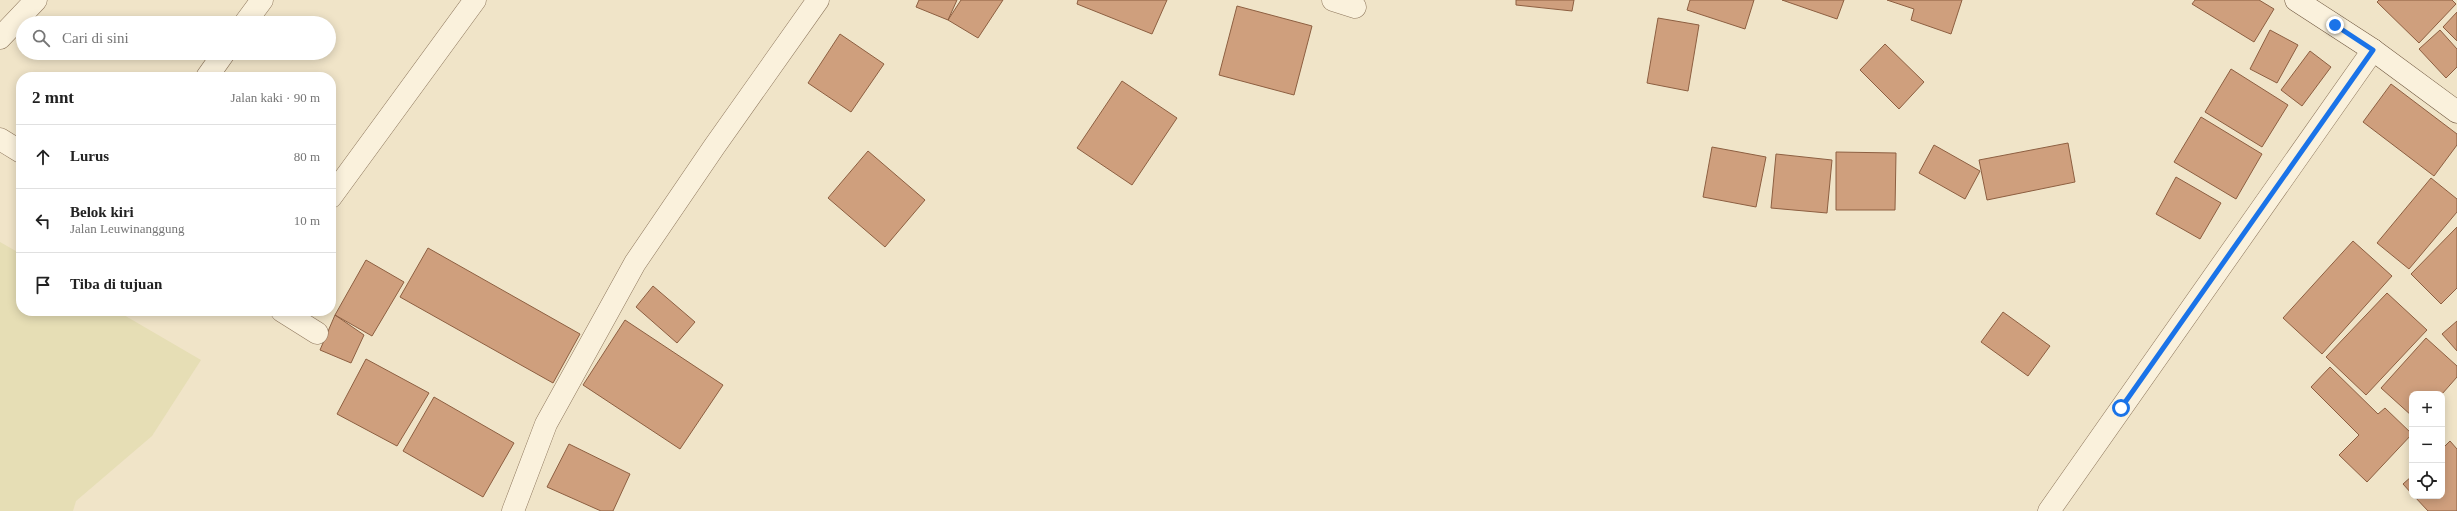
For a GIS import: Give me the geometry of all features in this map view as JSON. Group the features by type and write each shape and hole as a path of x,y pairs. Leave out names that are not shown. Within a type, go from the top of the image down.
{"street":[{"path":"21,16 36,0"},
{"path":"250,16 262,0"},
{"path":"336,190 475,0"},
{"path":"513,511 546,424 635,263 714,147 818,0"},
{"path":"1332,0 1354,7"},
{"path":"2296,0 2373,50 2457,112"},
{"path":"0,38 16,21"},
{"path":"2049,511 2373,50"},
{"path":"211,72 219,60"},
{"path":"0,139 16,149"},
{"path":"290,316 317,332"}],"shaded area":[{"path":"0,242 16,251 16,316 126,316 201,360 152,436 76,501 73,511 0,511"}],"building":[{"path":"919,0 957,0 948,20 916,7"},
{"path":"961,0 1003,0 978,38 948,20"},
{"path":"1078,0 1167,0 1152,34 1077,4"},
{"path":"1516,0 1574,0 1572,11 1516,5"},
{"path":"1690,0 1754,0 1745,29 1687,10"},
{"path":"1782,0 1844,0 1837,19"},
{"path":"1887,0 1962,0 1951,34 1911,20 1914,9"},
{"path":"2195,0 2259,0 2274,9 2254,42 2192,4"},
{"path":"2379,0 2452,0 2456,4 2419,43 2377,2"},
{"path":"1237,6 1312,26 1294,95 1219,75"},
{"path":"2457,12 2457,41 2443,27"},
{"path":"1658,18 1699,25 1688,91 1647,83"},
{"path":"2270,30 2298,45 2277,83 2250,69"},
{"path":"2440,30 2457,49 2457,67 2446,78 2419,49"},
{"path":"840,34 884,64 851,112 808,83"},
{"path":"1885,44 1924,82 1899,109 1860,70"},
{"path":"2310,51 2331,67 2302,106 2281,90"},
{"path":"2231,69 2288,105 2262,147 2205,112"},
{"path":"1122,81 1177,118 1132,185 1077,148"},
{"path":"2391,84 2457,134 2457,145 2434,176 2363,122"},
{"path":"2201,117 2262,154 2236,199 2174,162"},
{"path":"2068,143 2075,182 1987,200 1979,160"},
{"path":"1934,145 1980,171 1965,199 1919,173"},
{"path":"1712,147 1766,157 1756,207 1703,197"},
{"path":"868,151 925,200 885,247 828,198"},
{"path":"1836,152 1896,153 1895,210 1836,210"},
{"path":"1776,154 1832,160 1827,213 1771,208"},
{"path":"2176,177 2221,203 2200,239 2156,214"},
{"path":"2431,178 2457,199 2457,212 2409,269 2377,243"},
{"path":"2457,227 2457,288 2441,304 2411,274"},
{"path":"2353,241 2392,276 2322,354 2283,318"},
{"path":"428,248 580,334 553,383 400,297"},
{"path":"366,260 404,282 372,336 336,316"},
{"path":"653,286 695,322 677,343 636,307"},
{"path":"2387,293 2427,330 2366,395 2326,357"},
{"path":"2003,312 2050,346 2028,376 1981,342"},
{"path":"335,316 364,335 351,363 320,350"},
{"path":"625,320 723,385 680,449 583,385"},
{"path":"2457,321 2457,351 2442,334"},
{"path":"2426,338 2457,366 2457,377 2445,391 2409,391 2409,413 2381,388"},
{"path":"366,359 429,393 397,446 337,414"},
{"path":"2330,367 2378,414 2385,408 2409,431 2409,437 2367,482 2339,455 2359,435 2311,387"},
{"path":"434,397 514,443 483,497 403,451"},
{"path":"2450,441 2457,449 2457,511 2428,511 2417,499 2445,499 2445,446"},
{"path":"569,444 630,474 613,511 601,511 547,487"},
{"path":"2409,479 2409,491 2403,484"}],"route":[{"path":"2121,408 2373,50 2335,25"}]}
